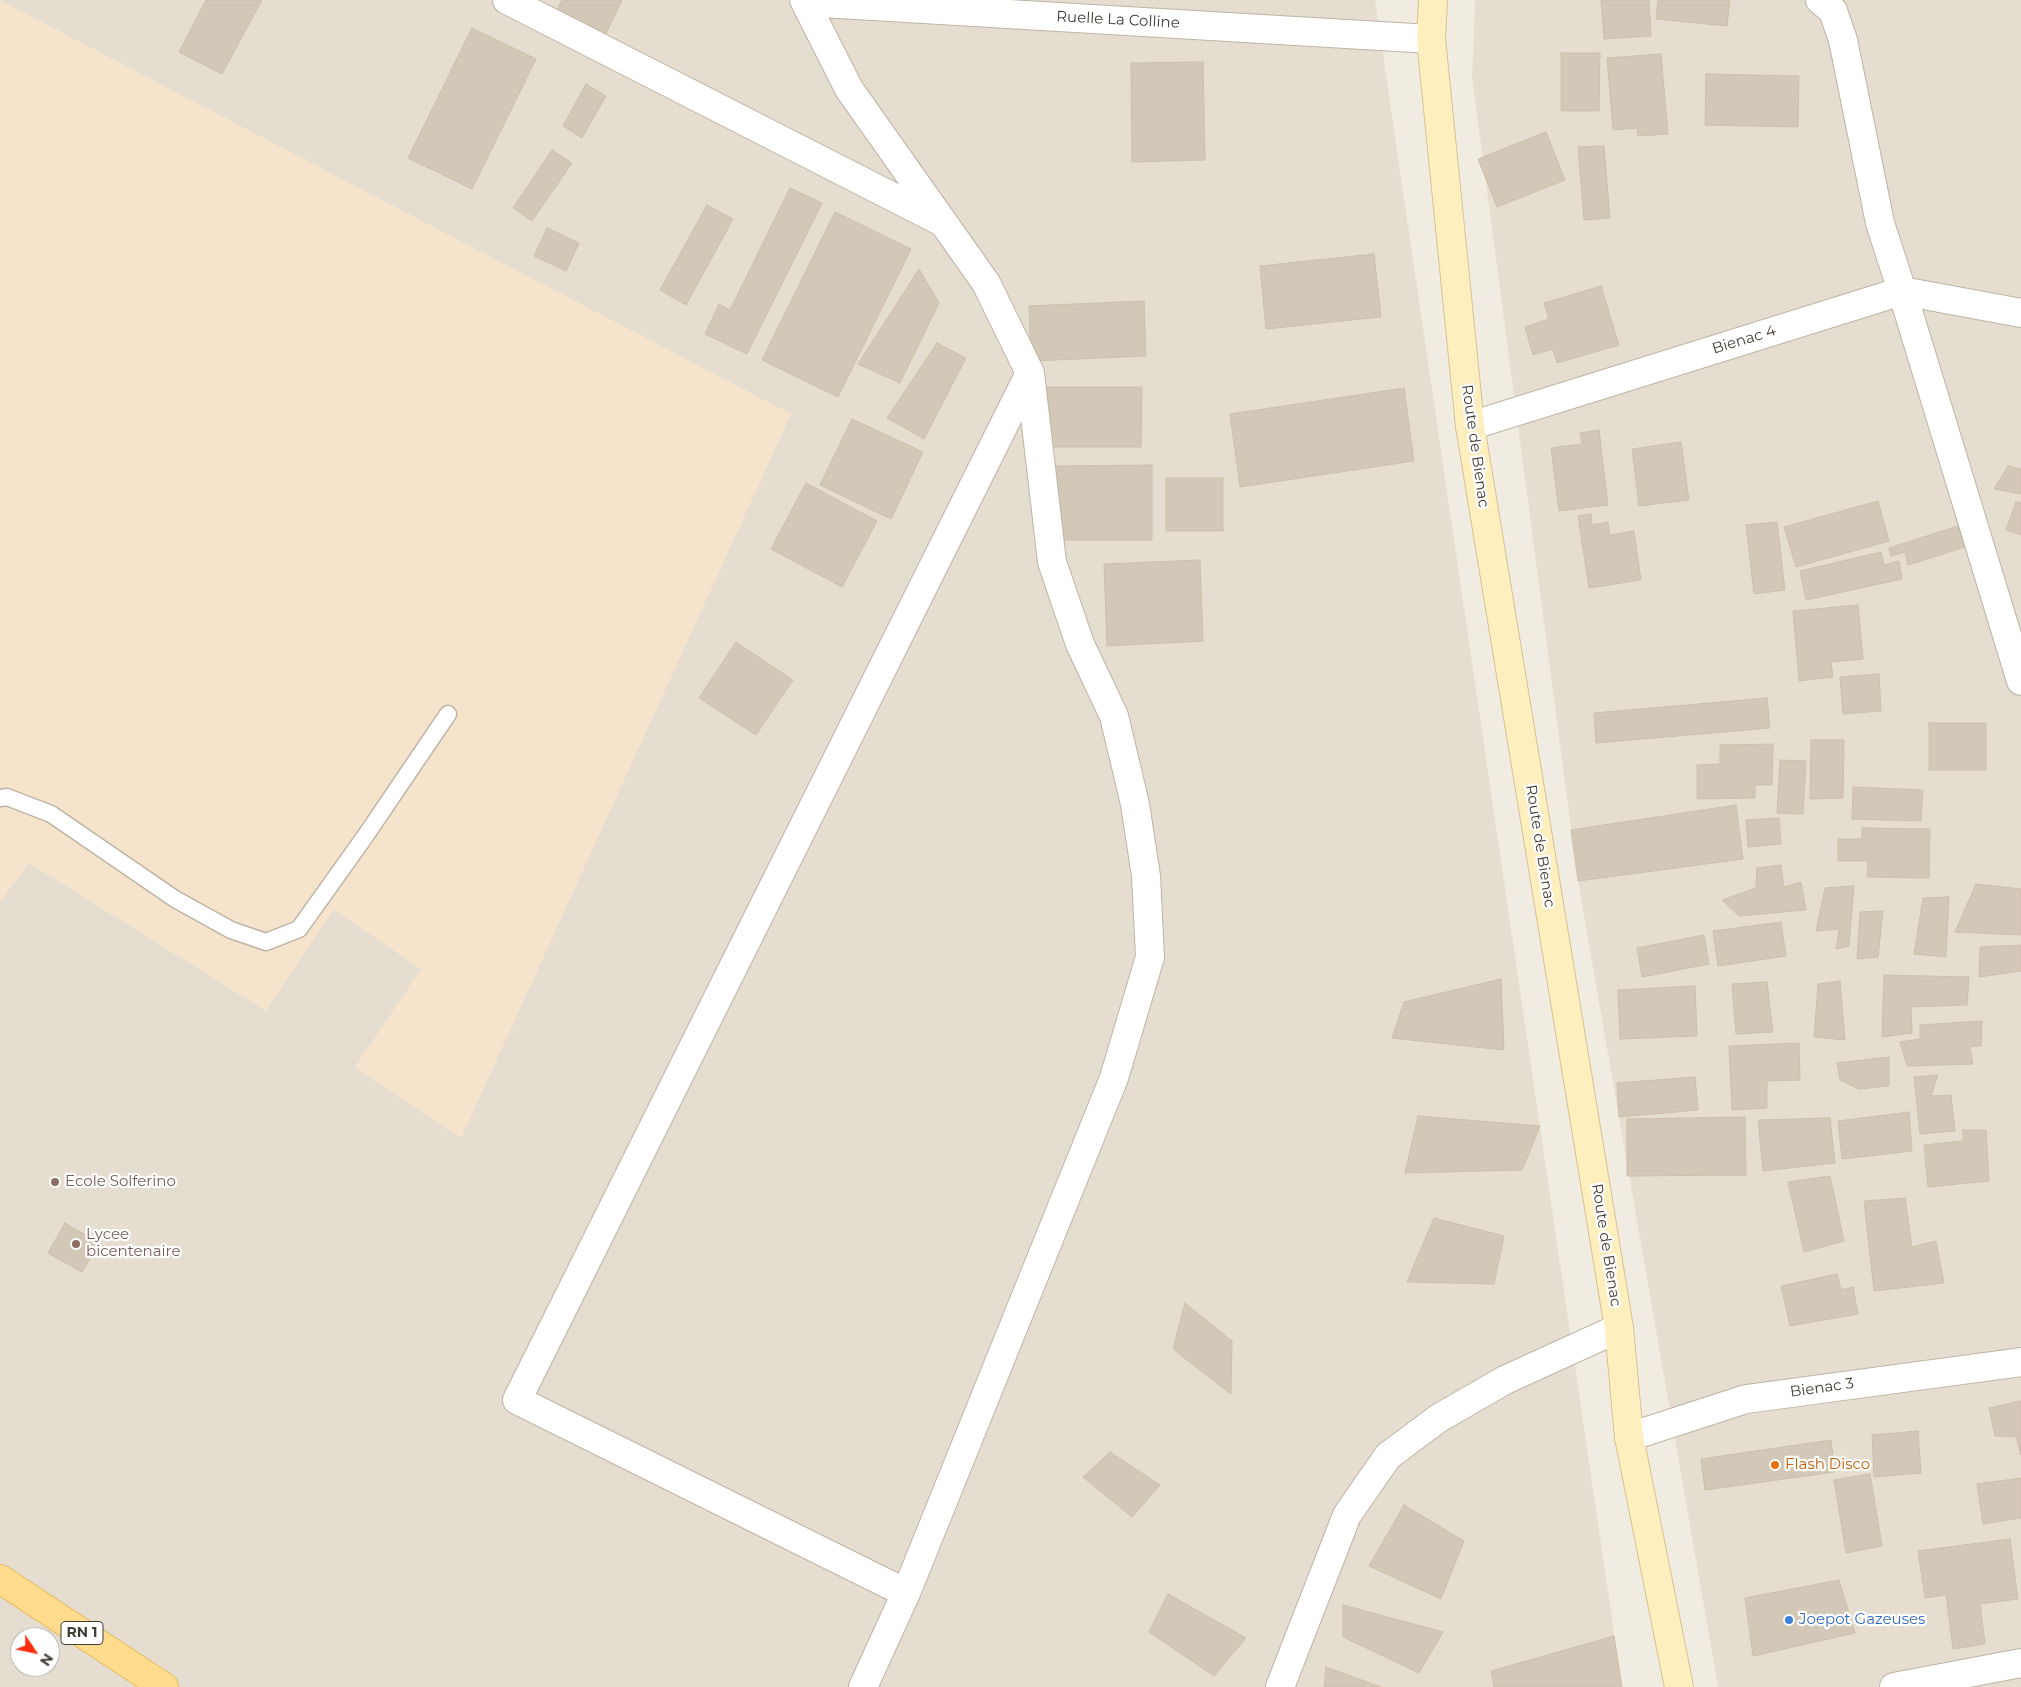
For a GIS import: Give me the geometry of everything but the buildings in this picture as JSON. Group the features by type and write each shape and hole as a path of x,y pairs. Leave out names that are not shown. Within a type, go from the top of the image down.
{"main road":[{"name":"Route de Bienac","path":"1433,0 1431,39 1470,426 1619,1328 1629,1437 1679,1687"},
{"name":"RN 1","path":"0,1580 164,1687"}],"street":[{"path":"507,0 946,224"},
{"path":"1820,0 1833,11 1843,40 1880,223 2021,681"},
{"path":"805,1 849,89 986,283 1030,374 1052,562 1080,644 1114,716 1135,804 1146,876 1150,957 1114,1078 906,1593 864,1687"},
{"name":"Ruelle La Colline","path":"805,1 1431,39"},
{"name":"Bienac 4","path":"1470,426 1902,291 2021,313"},
{"path":"906,1593 517,1400 1030,374"},
{"path":"1280,1687 1347,1515 1388,1456 1439,1418 1505,1380 1619,1328"},
{"name":"Bienac 3","path":"1629,1437 1746,1399 2021,1362"},
{"path":"1894,1687 2021,1663"}],"lane":[{"path":"0,798 7,796 51,814 175,899 231,930 266,942 299,929 366,835 448,714"}],"shaded area":[{"path":"0,0 1375,0 1622,1687 0,1687"},
{"path":"0,0 791,414 461,1138 355,1067 421,969 334,910 266,1011 29,863 0,902"},
{"path":"1475,0 2021,0 2021,1687 1718,1687 1578,881 1472,77"}],"place":[{"name":"Ecole Solferino","path":"55,1182"},
{"name":"Lycee bicentenaire","path":"76,1244"},
{"name":"Flash Disco","path":"1775,1465"},
{"name":"Joepot Gazeuses","path":"1789,1620"}]}
